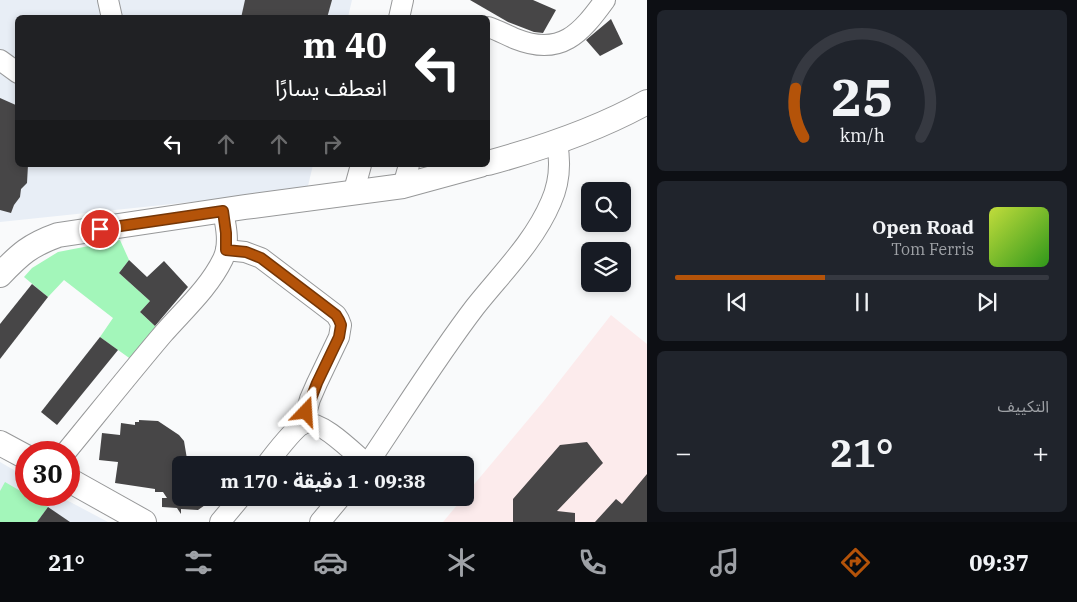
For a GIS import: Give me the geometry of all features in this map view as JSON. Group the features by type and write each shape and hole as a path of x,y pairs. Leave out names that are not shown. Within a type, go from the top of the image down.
{"street":[{"path":"108,0 111,15"},
{"path":"400,15 403,0"},
{"path":"490,27 517,39 550,46 574,36 586,26 606,0"},
{"path":"0,60 15,71"},
{"path":"490,162 556,143 632,111 647,102"},
{"path":"374,456 432,366 475,307 528,243 542,221 558,186 560,159 556,143"},
{"path":"353,194 360,167"},
{"path":"0,275 21,253 34,245 58,235 353,194 406,176 467,167"},
{"path":"75,441 140,361 203,289 219,266 226,250 223,211"},
{"path":"226,250 246,252 261,258 336,315 341,325 339,337 310,398 303,424 274,456"},
{"path":"303,424 310,424 328,431 357,456"},
{"path":"0,443 15,451"},
{"path":"80,486 144,522"},
{"path":"220,522 233,506"},
{"path":"320,522 333,506"}],"shaded area":[{"path":"0,0 352,0 348,15 15,15 15,167 313,167 307,190 0,222"},
{"path":"611,315 647,344 647,522 443,522 456,506 474,506 474,484 543,402"},
{"path":"0,462 15,471 15,506 78,506 108,522 0,522"}],"green space":[{"path":"120,240 129,260 119,273 150,301 140,312 157,328 132,360 100,337 113,318 64,280 48,297 24,277 32,268 58,252"},
{"path":"5,482 15,488 15,506 48,507 37,522 0,522 0,491"}],"building":[{"path":"245,0 332,0 328,15 242,15"},
{"path":"470,0 533,0 556,10 543,33 534,32 508,22"},
{"path":"611,19 623,44 600,56 586,40"},
{"path":"0,98 15,105 15,167 28,167 27,183 21,189 20,197 11,213 0,210"},
{"path":"129,260 147,277 164,261 188,287 155,326 140,312 150,301 119,273"},
{"path":"32,284 48,297 0,359 0,324"},
{"path":"100,337 118,350 57,425 41,412"},
{"path":"139,420 158,421 179,435 184,441 186,456 172,456 172,506 204,506 198,510 181,509 181,514 177,508 162,507 162,498 167,498 163,492 115,483 118,462 99,460 102,433 120,435 121,423 135,425 135,422 139,422"},
{"path":"587,442 603,463 557,511 575,513 575,522 513,522 513,499 560,445"},
{"path":"647,474 647,522 595,522 616,499 622,504"},
{"path":"48,507 70,522 37,522"}],"route":[{"path":"100,229 223,211 227,243 226,250 246,252 261,258 336,315 339,320 341,325 336,346 310,398 306,412"}]}
